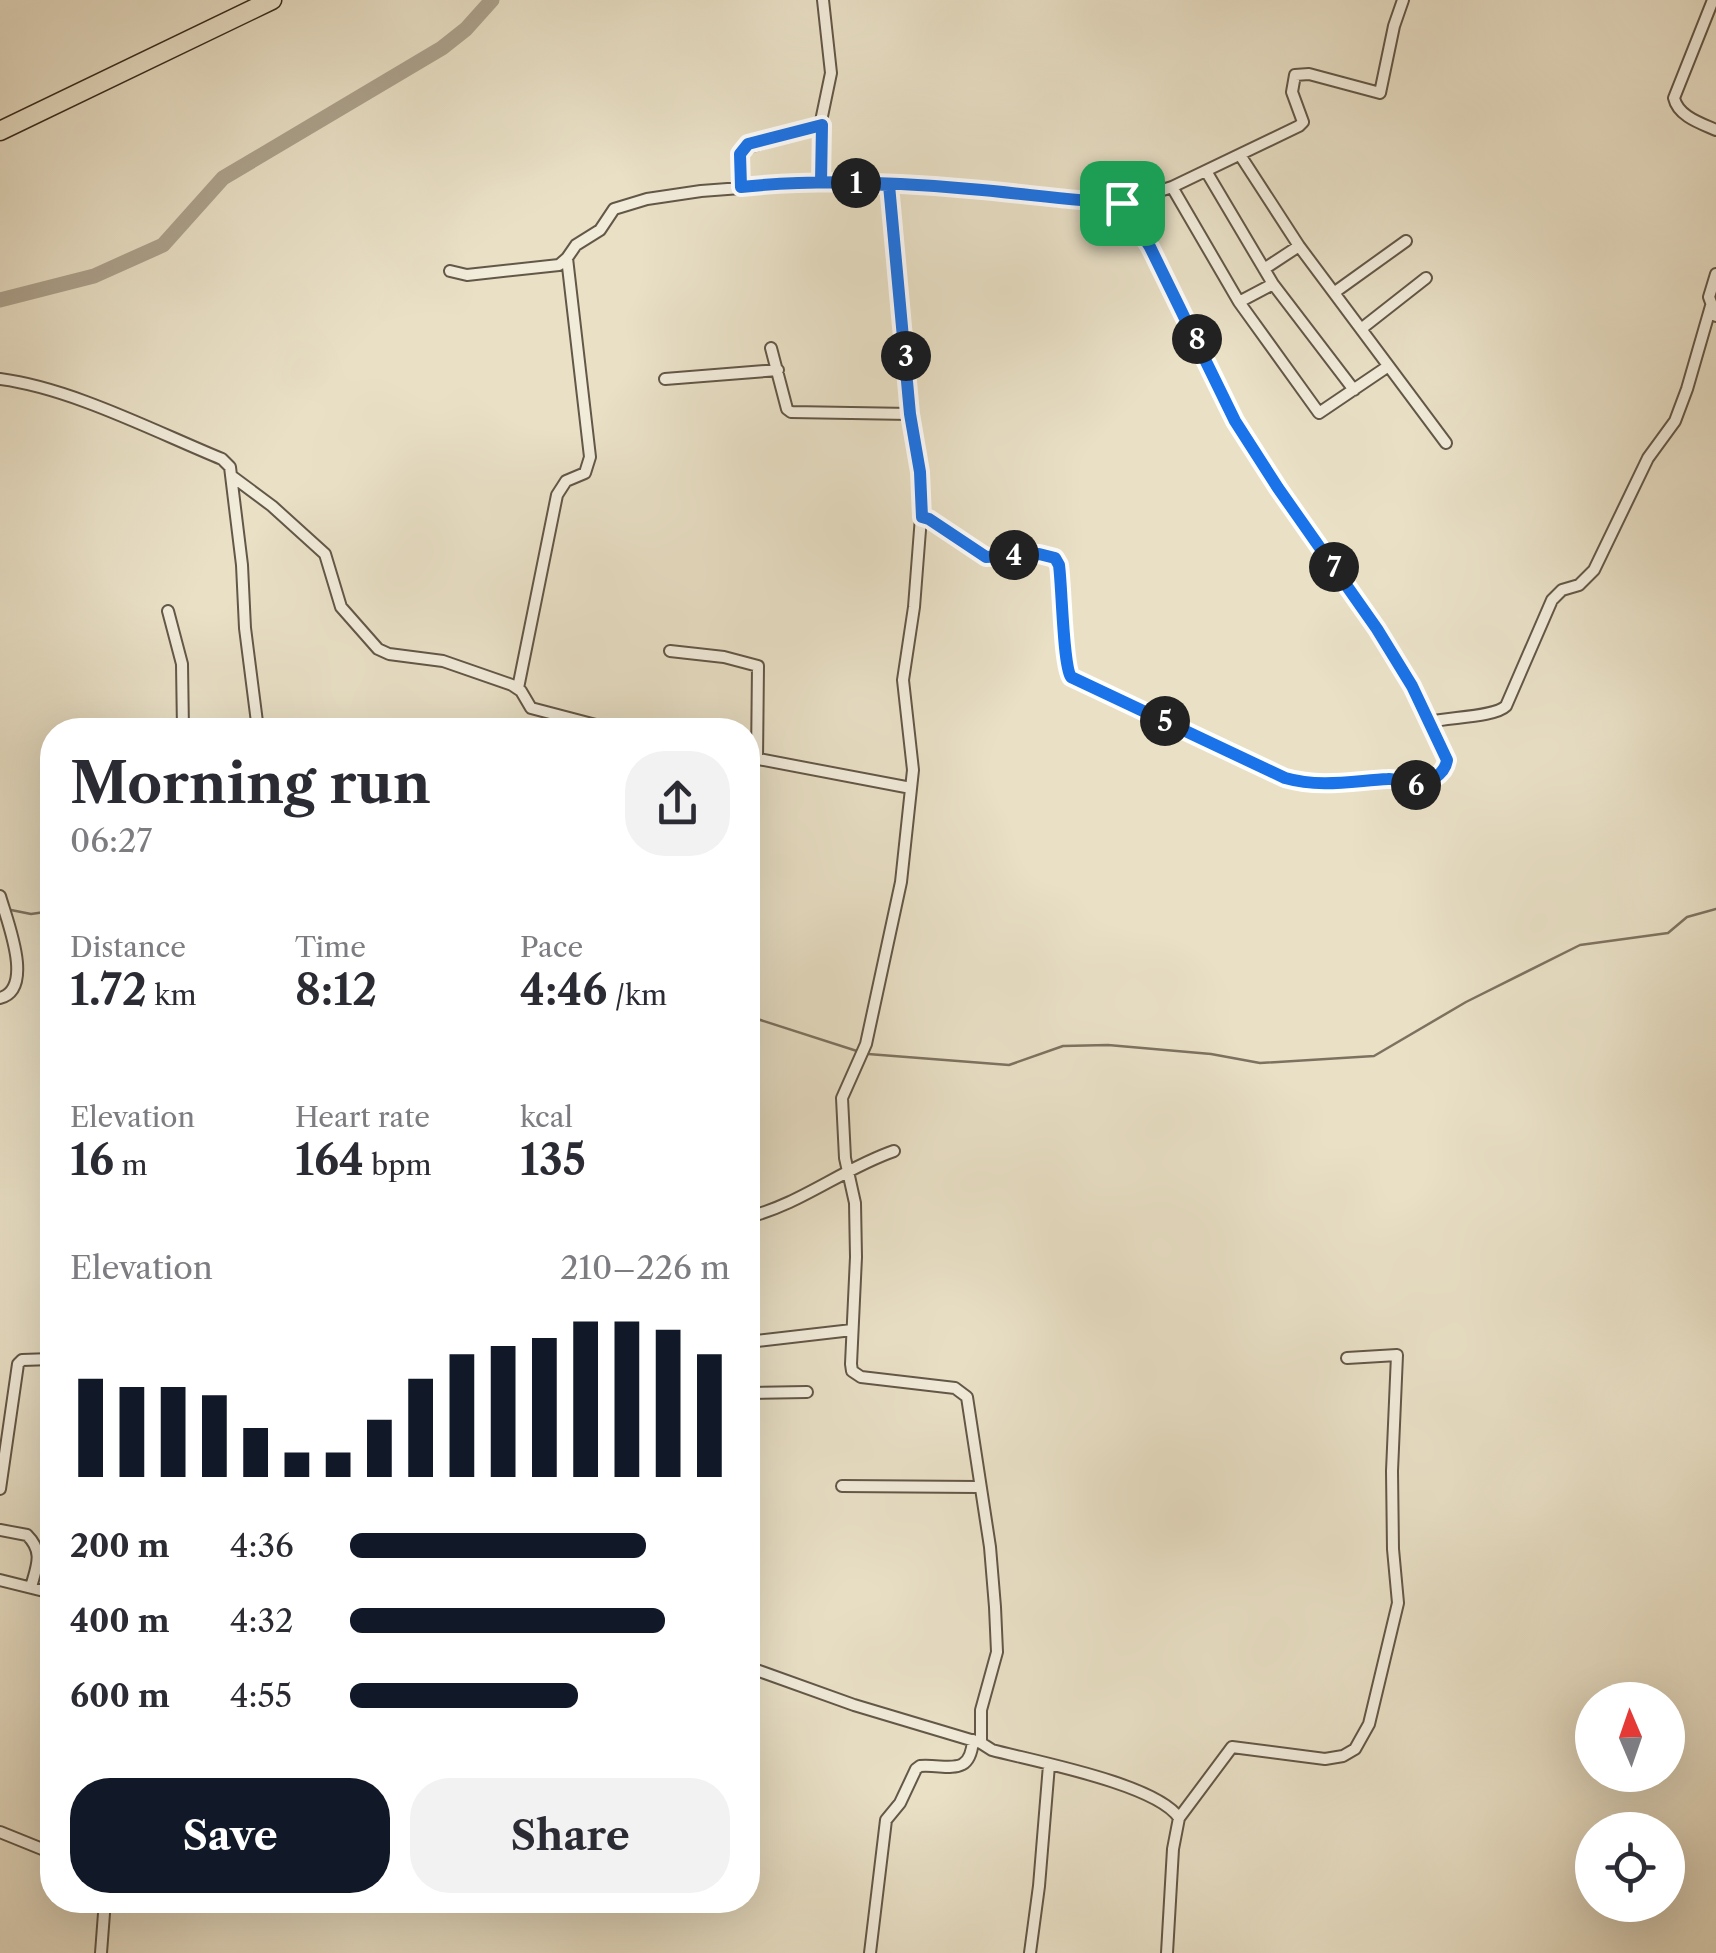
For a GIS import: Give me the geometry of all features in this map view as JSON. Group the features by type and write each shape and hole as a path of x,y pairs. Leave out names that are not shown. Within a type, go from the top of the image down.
{"highway":[{"path":"0,131 272,0"}],"street":[{"path":"821,182 822,125 831,60 823,0"},
{"path":"450,271 467,275 559,265 576,244 600,230 618,206 741,187 821,182 968,188 1064,201 1122,203 1172,187 1302,124 1292,85 1295,75 1308,74 1380,93 1403,0"},
{"path":"1713,0 1674,98 1677,108 1688,117 1716,130"},
{"path":"741,187 743,148 822,125"},
{"path":"1240,154 1300,246 1446,444"},
{"path":"1206,171 1273,284 1354,390"},
{"path":"870,1953 886,1820 900,1803 916,1769 927,1765 956,1767 966,1764 972,1755 997,1652 990,1547 968,1403 962,1390 856,1375 851,1364 856,1257 842,1098 864,1050 901,882 913,770 903,680 922,517 889,185"},
{"path":"1172,187 1240,302 1319,413 1387,367"},
{"path":"922,517 986,557 1039,554 1055,558 1066,627 1065,666 1071,677 1304,784 1387,779 1415,785 1439,775 1447,766 1429,722 1377,629 1235,421 1158,263 1122,203"},
{"path":"1335,292 1406,242"},
{"path":"1264,269 1300,246"},
{"path":"518,688 557,495 566,481 586,473 590,457 568,258"},
{"path":"1429,722 1466,714 1496,713 1506,706 1552,600 1562,590 1579,585 1594,570 1648,458 1680,410 1713,311 1709,296 1716,274"},
{"path":"1361,329 1426,278"},
{"path":"1240,302 1273,284"},
{"path":"771,348 791,412 910,414"},
{"path":"665,379 778,370"},
{"path":"0,378 110,412 222,460 230,467 256,718"},
{"path":"234,478 325,554 341,607 378,649 443,661 518,688 531,708 569,718"},
{"path":"168,611 182,664 183,718"},
{"path":"670,651 724,657 758,666 755,718"},
{"path":"760,760 911,788"},
{"path":"0,898 18,971 16,988 0,998"},
{"path":"760,1213 894,1150"},
{"path":"760,1341 852,1330"},
{"path":"1167,1953 1172,1849 1179,1818 1232,1748 1325,1759 1343,1756 1355,1749 1369,1724 1398,1602 1392,1510 1397,1356 1347,1358"},
{"path":"0,1489 18,1364 40,1361"},
{"path":"0,1380 14,1384"},
{"path":"760,1394 807,1392"},
{"path":"842,1486 978,1487"},
{"path":"0,1530 28,1535 40,1554 31,1587"},
{"path":"0,1580 40,1589"},
{"path":"760,1671 992,1750 1082,1772 1146,1795 1179,1818"},
{"path":"1030,1953 1040,1886 1049,1765"},
{"path":"0,1832 40,1848"},
{"path":"101,1953 104,1913"}],"waterway":[{"path":"0,300 94,276 163,245 223,178 442,48 492,0"},
{"path":"6,909 40,913"},
{"path":"868,1054 1009,1065 1063,1046 1108,1045 1211,1054 1260,1063 1374,1056 1466,1002 1580,945 1668,933 1687,917 1716,909"},
{"path":"760,1020 860,1052"}],"route":[{"path":"1122,203 1064,201 968,188 821,182 741,187 740,154 748,144 822,125 821,182 889,185 922,517 986,557 1039,554 1055,558 1066,627 1065,666 1071,677 1304,784 1397,779 1415,785 1428,781 1445,770 1447,760 1412,686 1235,421 1150,247 1122,203"}]}
